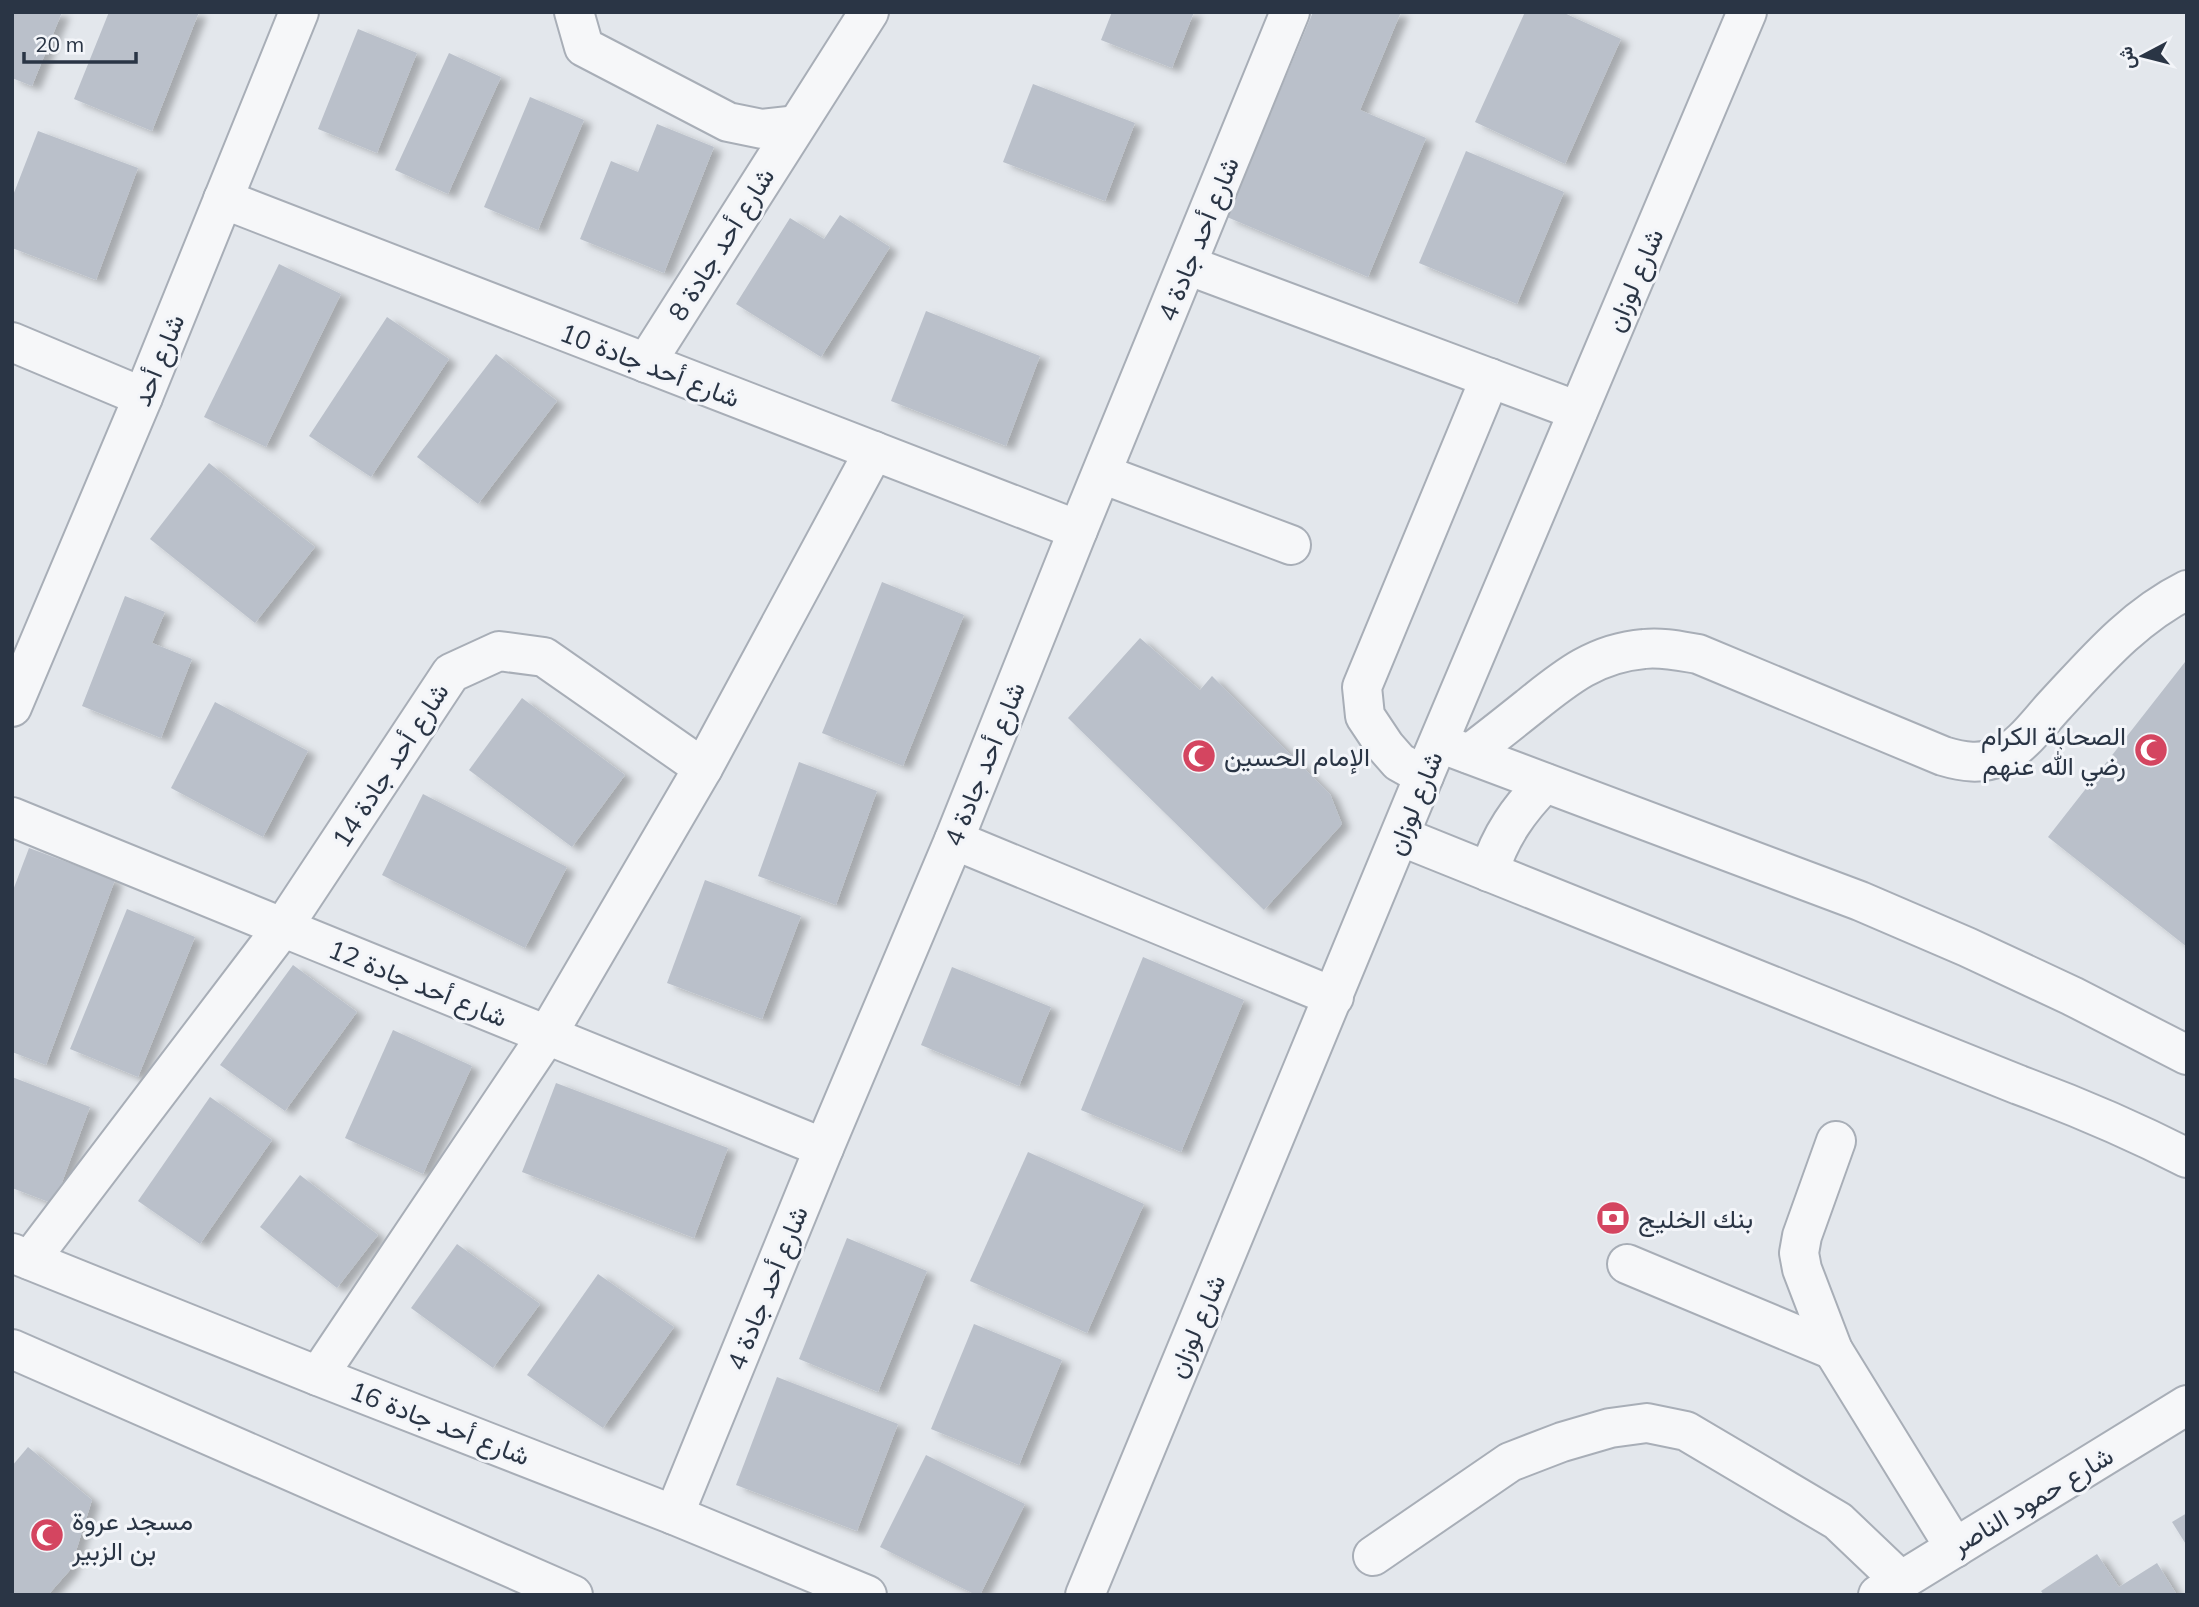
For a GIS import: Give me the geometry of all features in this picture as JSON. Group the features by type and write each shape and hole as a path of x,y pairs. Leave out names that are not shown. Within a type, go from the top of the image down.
{"street":[{"name":"شارع أحد","path":"12,707 143,397 299,12"},
{"name":"شارع أحد جادة 8","path":"574,12 584,47 716,116 728,122 762,129 796,125"},
{"name":"شارع أحد جادة 8","path":"646,363 869,12"},
{"name":"شارع أحد جادة 4","path":"674,1515 954,840 1290,12"},
{"name":"شارع لوزان","path":"1085,1595 1400,836 1444,758 1578,411 1747,12"},
{"name":"شارع أحد جادة 10","path":"222,199 1078,530"},
{"path":"1187,265 1578,411"},
{"path":"12,342 143,397"},
{"path":"1490,378 1362,687 1365,716 1399,762 1444,758 1545,783 1860,901 2072,996 2187,1055"},
{"path":"318,1376 547,1035 704,768 874,451"},
{"path":"1101,474 1291,545"},
{"path":"1444,758 1570,674 1606,657 1644,649 1671,649 1698,654 1943,756 1959,761 1991,760 2003,756 2023,739 2125,632 2153,609 2187,590"},
{"name":"شارع أحد جادة 14","path":"21,1256 283,927 451,673 499,650 544,656 704,768"},
{"path":"1489,872 1506,829 1523,805 1545,783"},
{"name":"شارع أحد جادة 12","path":"12,817 824,1149"},
{"path":"1400,836 2006,1080 2080,1107 2187,1158"},
{"path":"954,840 1334,997"},
{"path":"1836,1141 1802,1236 1799,1253 1802,1269 1833,1350 1955,1548"},
{"name":"شارع أحد جادة 16","path":"21,1256 674,1515 867,1595"},
{"path":"1627,1264 1833,1350"},
{"path":"12,1349 573,1595"},
{"name":"شارع حمود الناصر","path":"1889,1588 2187,1405"},
{"path":"1373,1556 1510,1462 1610,1427 1647,1423 1686,1431 1838,1521 1889,1588"}],"building":[{"path":"12,12 62,12 32,86 12,78"},
{"path":"109,12 199,12 152,131 74,99"},
{"path":"1112,12 1194,12 1172,68 1101,40"},
{"path":"1313,12 1401,12 1360,110 1426,138 1368,277 1227,217"},
{"path":"1525,12 1562,12 1621,39 1565,164 1475,122"},
{"path":"358,29 417,53 377,153 318,129"},
{"path":"449,53 501,77 448,194 395,170"},
{"path":"1033,84 1135,123 1105,201 1003,162"},
{"path":"530,97 584,120 538,230 484,207"},
{"path":"657,124 714,147 664,273 580,239 611,161 638,172"},
{"path":"38,131 138,168 96,280 12,248 12,198"},
{"path":"1466,151 1564,192 1517,304 1419,263"},
{"path":"840,215 890,247 821,357 736,304 790,218 824,239"},
{"path":"279,264 341,294 266,447 204,417"},
{"path":"926,311 1040,356 1006,446 891,401"},
{"path":"387,317 449,359 371,477 309,436"},
{"path":"496,354 557,401 478,504 417,457"},
{"path":"209,463 315,547 255,623 150,539"},
{"path":"882,582 964,615 903,766 822,733"},
{"path":"125,596 165,612 152,643 192,659 161,738 82,706"},
{"name":"الإمام الحسين","path":"1140,638 1200,690 1212,676 1330,794 1342,824 1264,910 1068,718"},
{"name":"الصحابة الكرام رضي الله عنهم","path":"2185,662 2187,663 2187,947 2048,837"},
{"path":"522,698 625,775 572,847 469,770"},
{"path":"215,702 308,751 263,837 171,788"},
{"path":"799,762 877,791 836,905 758,876"},
{"path":"423,794 567,867 525,948 382,875"},
{"path":"29,848 115,880 46,1065 12,1052 12,893"},
{"path":"705,880 801,916 762,1019 667,983"},
{"path":"127,909 195,937 138,1077 70,1049"},
{"path":"1143,957 1244,1000 1181,1152 1081,1110"},
{"path":"293,965 357,1012 285,1111 220,1065"},
{"path":"952,967 1051,1007 1019,1086 921,1045"},
{"path":"393,1030 472,1066 423,1174 345,1138"},
{"path":"12,1077 90,1107 54,1204 12,1188"},
{"path":"556,1083 728,1148 694,1238 522,1172"},
{"path":"210,1097 272,1140 200,1244 138,1201"},
{"path":"1028,1152 1144,1204 1087,1333 970,1281"},
{"path":"300,1175 378,1235 337,1288 260,1227"},
{"path":"847,1238 927,1271 878,1392 799,1359"},
{"path":"457,1244 540,1304 493,1368 411,1308"},
{"path":"598,1274 674,1327 603,1428 527,1375"},
{"path":"974,1324 1062,1360 1019,1465 931,1429"},
{"path":"777,1377 898,1424 857,1531 736,1485"},
{"name":"مسجد عروة بن الزبير","path":"28,1447 92,1500 70,1570 48,1595 12,1595 12,1466"},
{"path":"926,1455 1025,1504 980,1595 880,1547"},
{"path":"2187,1513 2187,1546 2172,1522"},
{"path":"2097,1554 2119,1587 2157,1563 2177,1595 2044,1595 2041,1591"}],"place":[{"name":"الصحابة الكرام رضي الله عنهم","path":"2151,750"},
{"name":"الإمام الحسين","path":"1199,756"},
{"name":"بنك الخليج","path":"1613,1218"},
{"name":"مسجد عروة بن الزبير","path":"47,1535"}]}
